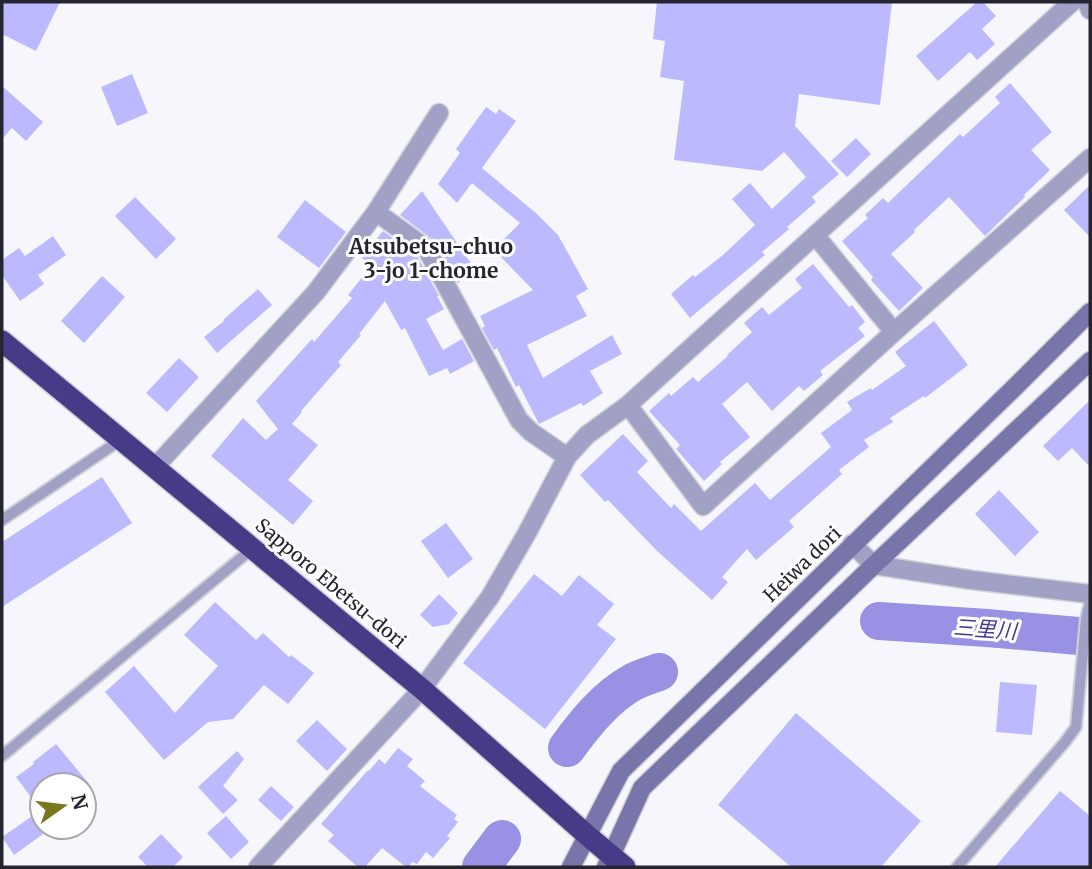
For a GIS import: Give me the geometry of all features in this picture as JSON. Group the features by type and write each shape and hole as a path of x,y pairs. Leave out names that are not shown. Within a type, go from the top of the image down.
{"highway":[{"name":"Sapporo Ebetsu-dori","path":"2,341 422,689 588,836 614,864"}],"street":[{"path":"258,867 422,689 490,597 567,457 587,435 628,405 1072,2"},
{"path":"1087,2 1090,10"},
{"path":"155,467 316,292 376,212 439,113"},
{"path":"628,405 703,506 1090,158"},
{"path":"376,212 426,248 520,420 531,432 567,457"},
{"path":"815,235 894,332"},
{"name":"Heiwa dori","path":"571,867 621,771 1090,312"},
{"path":"614,864 642,788 1090,361"},
{"path":"852,544 874,565 1090,594"}],"lane":[{"path":"2,520 122,439"},
{"path":"2,756 253,548"},
{"path":"957,867 1076,727 1090,602"}],"building":[{"path":"2,2 60,2 36,51 2,34"},
{"path":"657,2 892,2 880,105 799,94 795,126 839,174 812,197 816,202 762,252 765,255 690,318 671,294 723,255 755,225 732,199 750,183 772,209 806,177 784,152 762,171 674,160 684,81 660,77 665,41 653,39"},
{"path":"977,2 983,2 996,16 982,29 995,44 977,60 970,52 938,81 916,56"},
{"path":"132,74 148,113 117,126 101,87"},
{"path":"1010,83 1052,132 1031,150 1050,170 985,236 949,197 891,254 923,288 899,311 871,280 873,277 842,241 868,218 865,215 883,198 888,203 960,134 963,137 1000,103 995,97"},
{"path":"2,86 43,122 26,141 12,128 2,139"},
{"path":"486,107 496,114 499,109 516,121 482,168 558,235 588,289 576,296 587,316 527,345 543,378 612,335 622,354 590,371 603,393 583,406 581,403 539,424 519,385 516,387 497,348 494,350 482,328 485,326 480,316 533,290 501,257 507,252 499,244 520,223 472,183 457,203 438,184 460,153 456,149"},
{"path":"856,138 871,154 847,177 831,161"},
{"path":"1090,185 1090,237 1064,210"},
{"path":"422,191 476,271 458,283 436,242 400,215"},
{"path":"135,197 176,239 156,259 115,216"},
{"path":"305,200 346,232 319,268 277,237"},
{"path":"383,231 417,256 439,296 444,309 426,319 443,350 462,339 474,361 450,374 447,368 429,376 405,328 401,330 385,301 338,362 341,365 292,424 318,445 288,480 313,501 293,525 211,456 243,418 266,440 278,429 256,401 312,339 314,342 352,298 348,295 372,265 362,258"},
{"path":"53,236 66,255 38,275 44,284 20,301 2,275 2,260 19,248 25,256"},
{"path":"813,264 865,322 858,328 865,336 820,371 823,375 804,391 799,386 772,411 747,382 722,404 750,437 720,462 722,464 704,481 676,449 680,445 649,411 693,377 698,382 728,356 752,332 744,323 762,307 769,315 802,288 795,279"},
{"path":"102,276 125,297 84,343 61,321"},
{"path":"258,289 272,305 217,353 204,337"},
{"path":"934,321 968,365 925,398 924,396 890,418 893,422 864,440 869,447 839,470 842,474 789,521 794,527 756,560 747,549 722,577 728,582 712,600 657,551 608,500 605,502 580,475 623,434 648,461 637,472 671,508 674,504 701,531 755,483 770,500 831,447 821,433 852,410 847,402 871,388 872,390 906,366 895,352"},
{"path":"179,358 199,377 167,412 146,393"},
{"path":"1090,400 1090,467 1072,448 1058,461 1043,446"},
{"path":"102,477 132,523 2,607 2,542"},
{"path":"999,490 1039,532 1015,556 975,514"},
{"path":"446,523 473,559 448,578 421,541"},
{"path":"534,574 562,596 579,575 614,604 597,625 616,639 545,729 463,663"},
{"path":"439,594 458,613 449,624 433,627 420,615"},
{"path":"215,602 256,640 263,633 289,657 291,655 314,673 288,704 264,685 233,719 208,722 164,760 105,692 134,666 175,713 218,666 184,635"},
{"path":"1000,682 1037,685 1032,735 996,732"},
{"path":"796,713 921,821 881,867 791,867 718,805"},
{"path":"317,720 347,749 327,771 296,741"},
{"path":"56,744 78,771 28,771 28,793 16,777 34,764 33,762"},
{"path":"398,748 413,759 407,766 425,781 420,786 457,815 454,819 458,822 447,836 450,838 433,858 426,852 417,864 412,862 406,867 382,848 365,867 358,867 328,841 334,835 321,824 379,759 385,764"},
{"path":"237,751 244,759 223,786 238,800 223,814 198,787"},
{"path":"271,786 294,807 281,821 258,800"},
{"path":"1060,791 1090,816 1090,867 995,867"},
{"path":"226,816 249,842 231,859 207,833"},
{"path":"28,819 28,841 33,841 14,855 2,837"},
{"path":"161,834 183,857 173,867 148,867 138,857"}],"waterway":[{"name":"三里川","path":"879,621 1090,637"},
{"name":"三里川","path":"567,748 589,720 614,695 633,682 659,672"},
{"name":"三里川","path":"481,867 502,839"}],"district":[{"name":"Atsubetsu-chuo 3-jo 1-chome","path":"431,258"}]}
